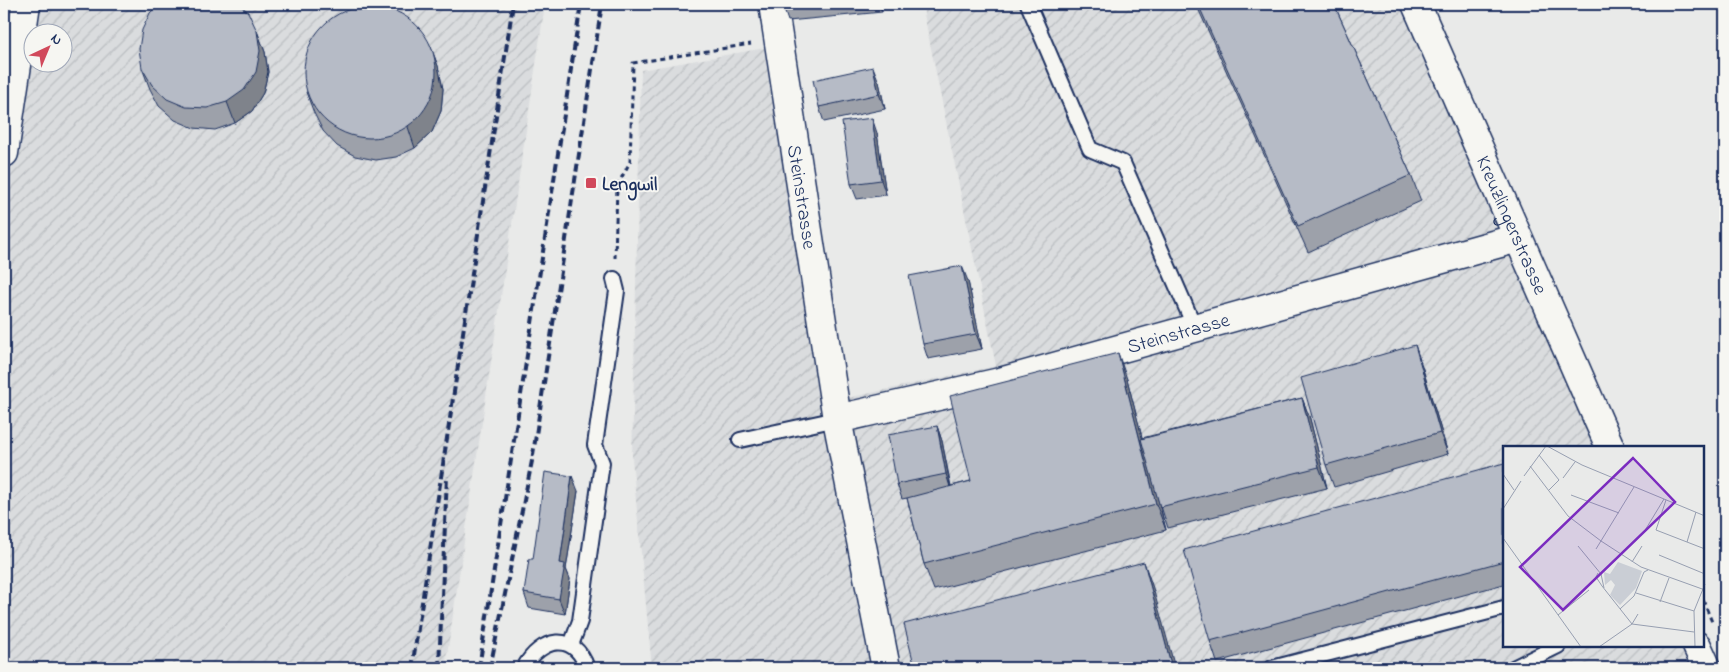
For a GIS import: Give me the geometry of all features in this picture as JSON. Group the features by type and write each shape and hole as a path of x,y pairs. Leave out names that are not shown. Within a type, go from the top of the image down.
{"street":[{"path":"4,153 26,4"},
{"name":"Steinstrasse","path":"773,4 837,419 886,668"},
{"name":"Kreuzlingerstrasse","path":"1416,4 1610,446"},
{"name":"Steinstrasse","path":"837,419 1000,382 1518,238"},
{"path":"1697,647 1707,668"}],"lane":[{"path":"1028,4 1090,149 1123,163 1195,328"},
{"path":"571,645 580,621 602,463 595,445 617,291 614,279"},
{"path":"740,440 837,419"},
{"path":"1272,668 1503,608"},
{"path":"524,668 530,657 548,645 564,642 571,645 584,660 587,668"},
{"path":"1513,668 1556,647"}],"path":[{"path":"614,279 617,186 630,162 633,63 749,45"}],"shaded area":[{"path":"26,4 545,4 445,668 4,668 4,153 22,31 22,72 72,72 72,22 23,22"},
{"path":"922,4 1416,4 1610,446 1503,446 1503,647 1697,647 1707,668 652,668 632,458 641,70 765,48 820,404 996,366"}],"building":[{"path":"159,4 239,4 248,12 257,31 260,51 256,72 244,90 227,102 207,108 186,107 167,99 152,85 142,68 139,49 142,30 150,13"},
{"path":"782,4 806,4 782,6"},
{"path":"1198,4 1334,4 1411,175 1298,226"},
{"path":"370,6 383,7 395,11 417,25 431,47 435,59 435,85 431,97 417,119 395,133 383,137 370,138 357,137 345,133 323,119 309,97 305,85 304,72 305,59 309,47 323,25 345,11 357,7"},
{"path":"873,67 879,94 819,107 813,80"},
{"path":"872,118 881,180 851,184 842,122"},
{"path":"962,266 976,334 923,344 909,276"},
{"path":"1415,345 1440,433 1326,465 1301,378"},
{"path":"1118,353 1156,504 924,564 907,498 971,481 950,396"},
{"path":"1302,398 1319,467 1160,507 1141,439"},
{"path":"937,426 946,474 897,484 888,435"},
{"path":"1503,463 1503,561 1210,641 1184,550"},
{"path":"545,472 572,476 560,563 565,564 559,599 524,593 529,559 533,559"},
{"path":"1144,562 1172,668 915,668 904,624"}],"railway":[{"path":"412,668 513,4"},
{"path":"479,668 581,4"},
{"path":"490,668 532,461 602,4"},
{"path":"439,668 447,476"}],"place":[{"name":"Lengwil","path":"591,183"}]}
